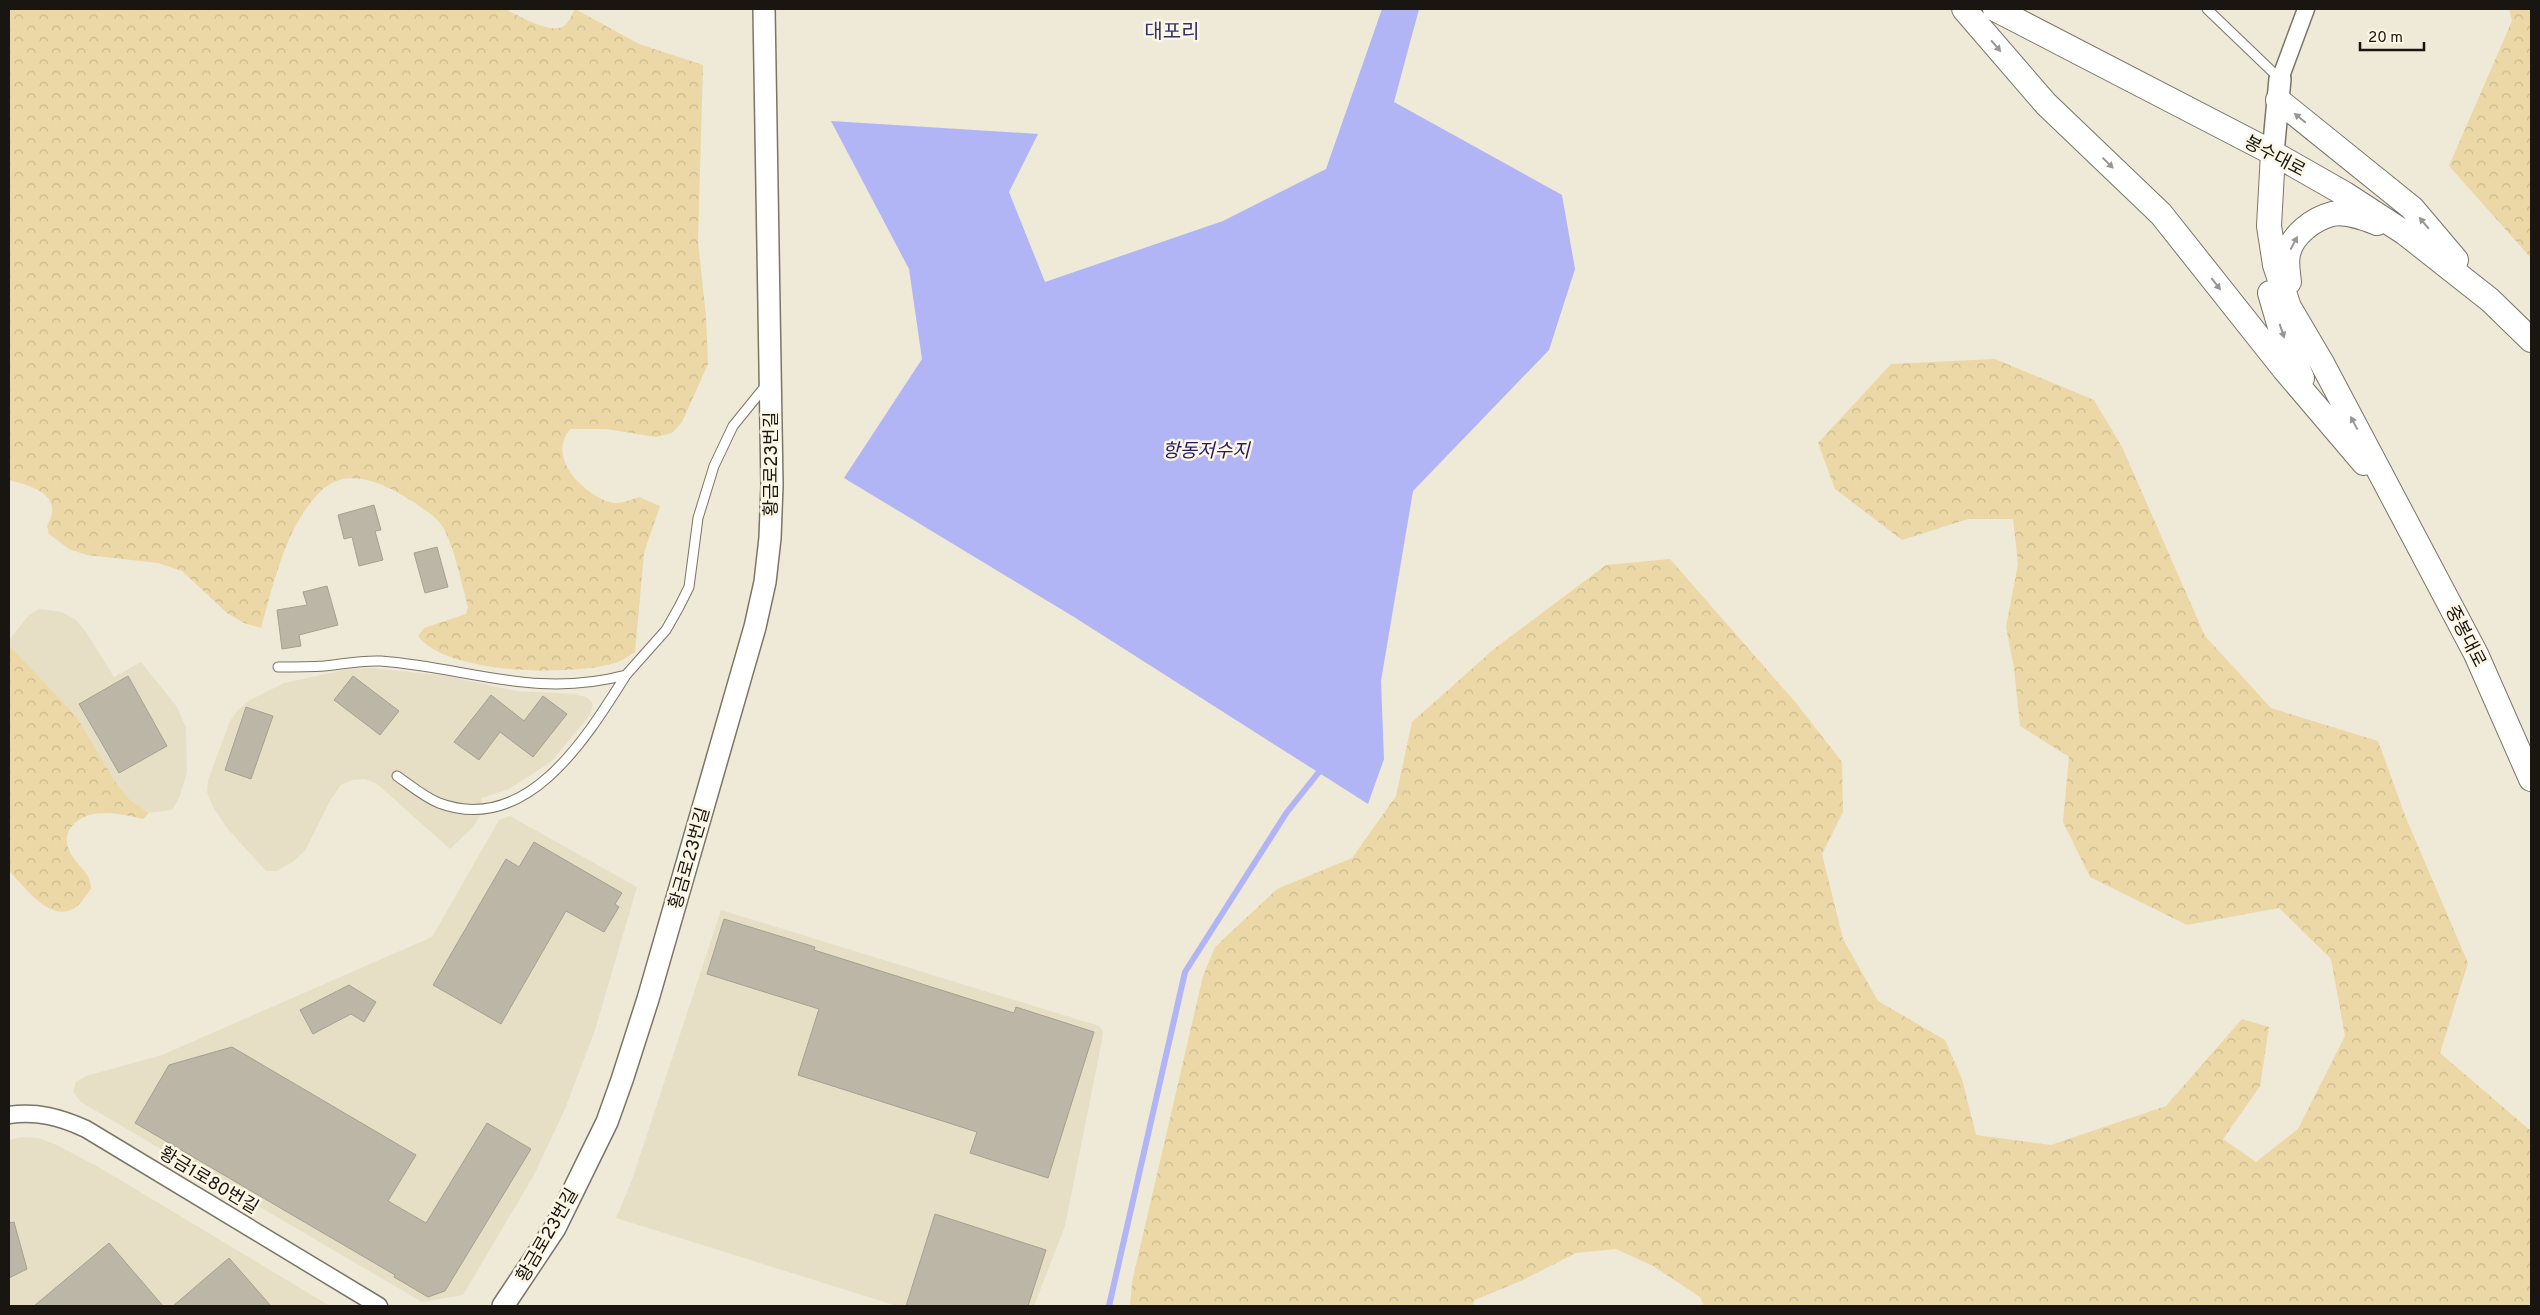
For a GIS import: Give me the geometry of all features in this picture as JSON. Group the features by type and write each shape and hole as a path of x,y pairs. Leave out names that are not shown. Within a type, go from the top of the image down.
{"main road":[{"path":"1964,9 2046,104 2161,214 2313,402 2393,496"},
{"name":"봉수대로","path":"1995,9 2264,149 2344,194 2405,233 2490,300 2531,340"},
{"path":"2279,89 2412,208 2490,300"},
{"path":"2264,149 2254,207 2263,269 2282,334 2313,402"},
{"path":"2264,149 2269,226 2275,265 2290,308 2393,496"},
{"path":"2290,308 2288,255 2294,238 2308,225 2332,214 2357,216 2405,233"},
{"name":"중봉대로","path":"2393,496 2476,654 2531,779"}],"street":[{"name":"황금로23번길","path":"503,1306 555,1228 607,1122 656,970 742,674 765,582 770,538 772,485 764,9"},
{"path":"2264,149 2279,89 2306,9"},
{"name":"황금1로80번길","path":"9,1115 28,1112 46,1115 62,1118 86,1129 379,1306"}],"lane":[{"path":"2207,9 2279,89"},
{"name":"황금로23번길","path":"397,776 436,802 456,808 493,807 510,801 545,780 565,763 581,743 626,675 666,630 679,607 688,587 698,518 714,466 732,426 771,380"},
{"path":"278,667 382,661 458,671 502,681 553,685 605,681 626,675"}],"shaded area":[{"path":"39,609 62,612 76,620 86,632 114,677 141,662 177,707 186,728 187,773 179,798 172,810 149,813 129,799 116,783 76,716 9,645 9,640 29,615"},
{"path":"372,668 447,676 516,691 576,694 588,698 593,704 590,715 551,762 509,789 482,798 479,818 473,827 450,849 376,783 364,779 352,780 341,785 331,799 306,849 294,861 277,871 266,871 227,828 213,807 207,792 208,780 230,721 238,710 250,700 284,683 349,669"},
{"path":"510,816 637,887 595,1030 565,1109 534,1175 463,1295 422,1302 81,1102 73,1092 76,1082 86,1076 162,1055 432,937 499,820"},
{"path":"721,910 1099,1026 1103,1031 1065,1226 1034,1306 897,1306 616,1218 632,1180"},
{"path":"23,1137 38,1138 57,1145 102,1169 330,1306 9,1306 9,1140"}],"green space":[{"path":"9,9 505,9 534,23 558,28 567,23 575,9 639,44 703,65 698,241 706,317 708,364 682,422 672,433 656,437 606,429 570,429 564,440 562,451 570,472 578,482 598,497 617,503 639,497 660,506 644,553 635,652 618,662 595,667 570,670 541,670 481,665 455,658 433,649 418,636 424,628 466,614 468,607 449,539 439,522 428,512 392,490 367,480 342,479 330,484 307,507 289,539 282,557 261,628 244,623 227,613 182,571 158,563 87,555 69,549 49,534 47,526 52,507 49,499 36,489 9,480"},
{"path":"2509,9 2531,9 2531,258 2449,166 2512,21"},
{"path":"1995,359 2094,400 2122,447 2205,636 2271,708 2378,741 2406,818 2468,963 2440,1053 2531,1131 2531,1306 1704,1306 1700,1297 1653,1266 1616,1249 1576,1253 1523,1280 1475,1300 1472,1306 1130,1306 1132,1282 1203,976 1215,947 1277,889 1352,858 1396,796 1412,722 1494,649 1606,565 1670,559 1796,703 1842,762 1843,812 1822,854 1843,939 1878,1001 1945,1040 1962,1079 1976,1135 2051,1145 2166,1106 2242,1019 2269,1027 2260,1086 2223,1139 2256,1162 2298,1129 2345,1036 2331,959 2279,908 2187,925 2090,877 2063,822 2069,757 2020,726 2014,668 2006,627 2018,564 2013,519 1968,519 1902,540 1835,489 1818,443 1891,364"},
{"path":"9,645 76,716 116,783 129,799 149,813 143,819 97,813 80,819 73,825 67,837 68,847 86,873 91,889 78,905 64,912 46,907 9,871"}],"water":[{"name":"항동저수지","path":"1382,9 1419,9 1394,102 1562,195 1575,269 1549,350 1413,491 1381,681 1384,759 1368,804 1074,617 844,478 922,359 909,269 831,121 1038,134 1009,192 1045,282 1223,221 1326,169"}],"building":[{"path":"374,505 381,530 375,531 383,560 359,566 352,537 344,539 338,515"},
{"path":"437,547 448,587 425,593 414,553"},
{"path":"327,586 338,625 299,635 301,646 282,649 277,610 307,605 303,592"},
{"path":"128,676 167,746 119,773 79,704"},
{"path":"353,676 399,711 380,735 334,700"},
{"path":"491,695 524,721 543,696 567,714 533,757 500,732 479,760 454,742"},
{"path":"246,707 273,716 251,779 225,770"},
{"path":"534,842 622,893 615,904 619,907 604,932 566,911 501,1024 433,985 506,859 519,867"},
{"path":"724,919 815,947 814,950 1014,1013 1016,1007 1094,1032 1048,1178 970,1153 977,1132 798,1075 819,1009 707,974"},
{"path":"349,985 376,1002 364,1022 351,1014 313,1034 300,1010"},
{"path":"232,1047 416,1155 388,1201 426,1223 487,1123 531,1149 445,1291 428,1297 394,1277 395,1275 135,1123 169,1065"},
{"path":"935,1214 1046,1250 1028,1306 906,1306"},
{"path":"14,1222 27,1269 9,1278 9,1223"},
{"path":"109,1243 163,1306 34,1306"},
{"path":"229,1258 271,1306 173,1306"}],"waterway":[{"path":"1109,1306 1185,972 1287,812 1319,772"}],"district":[{"name":"대포리","path":"1172,31"}]}
